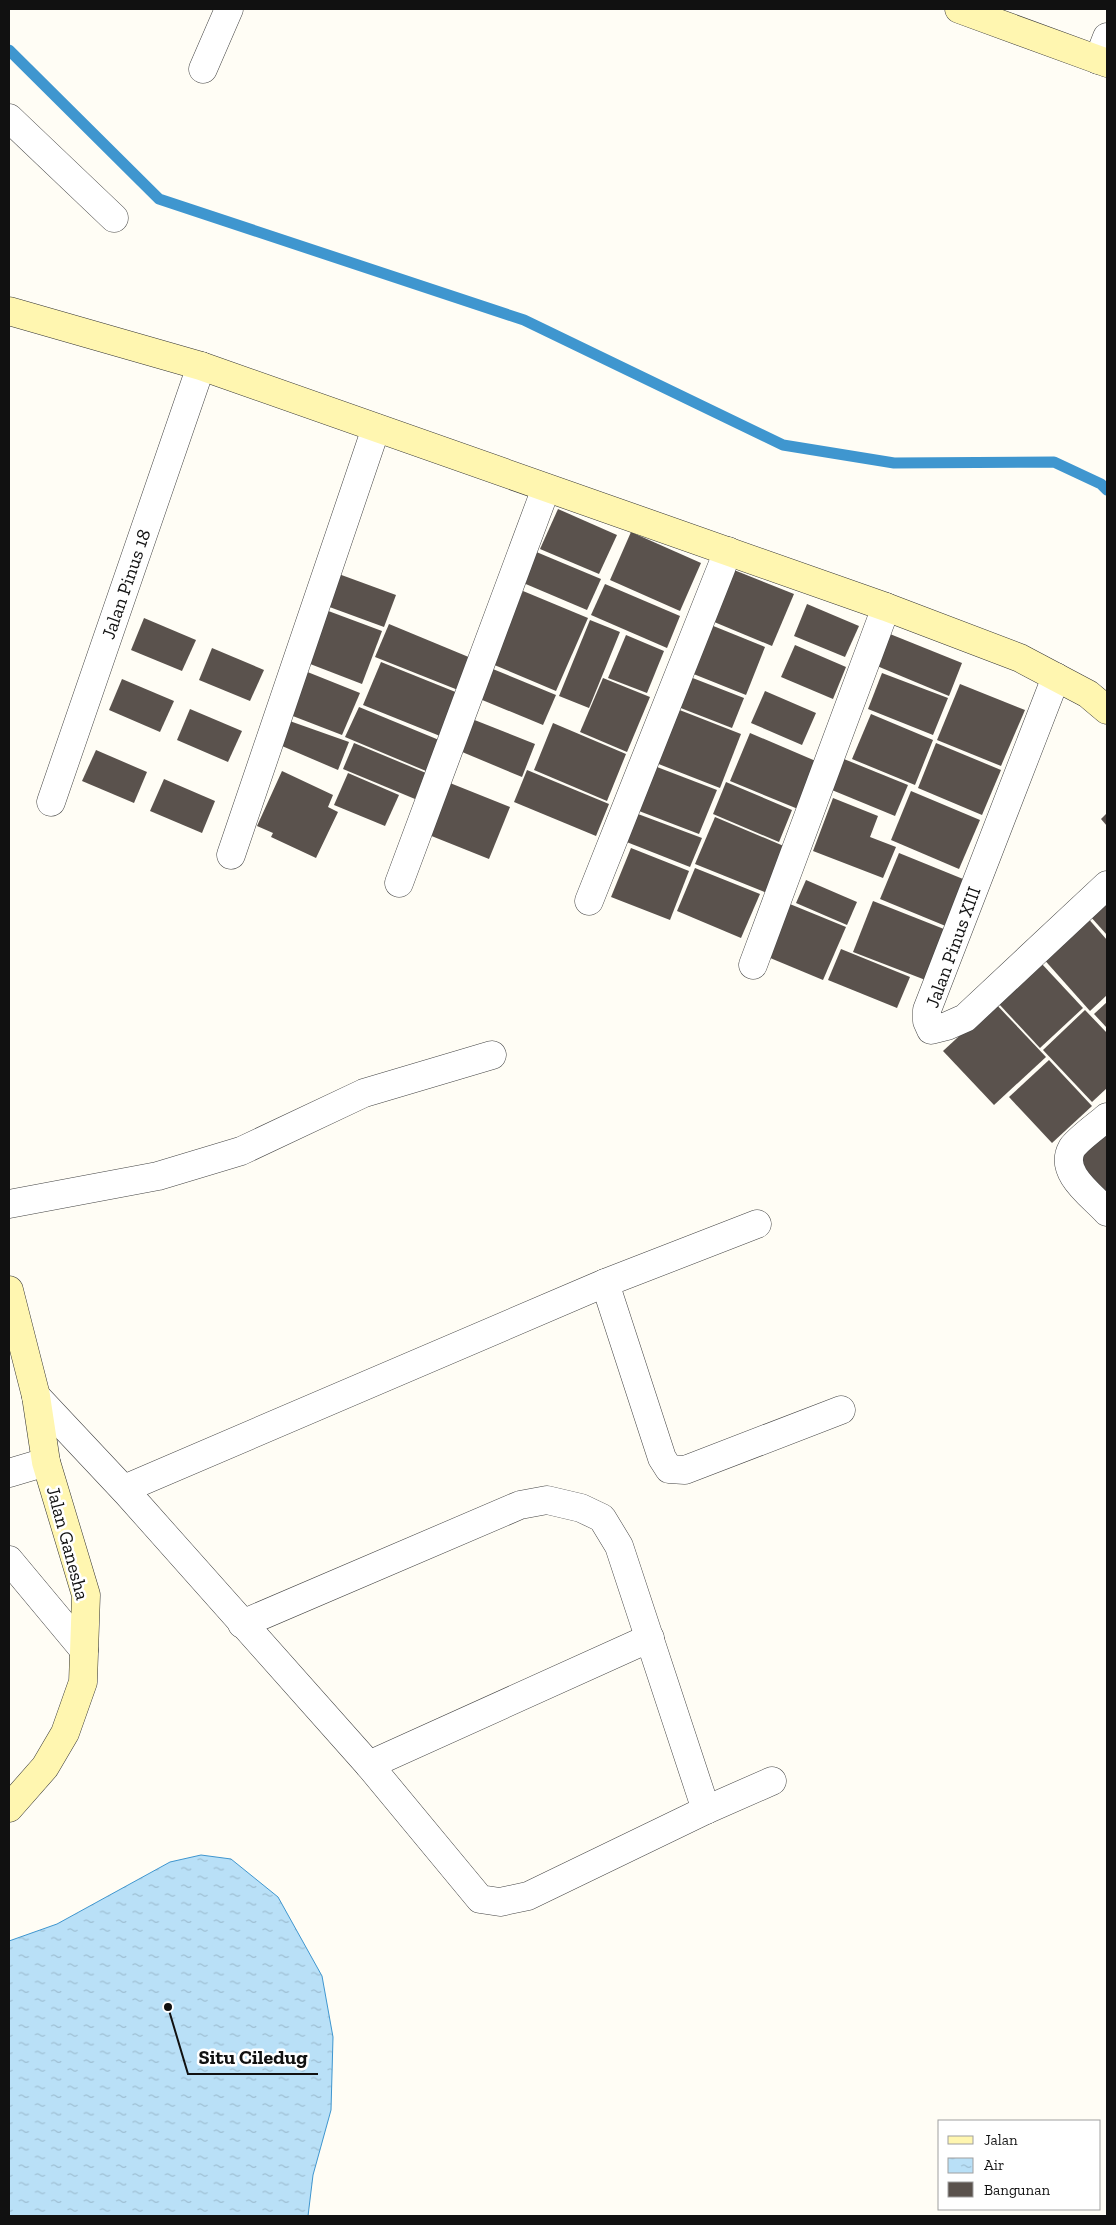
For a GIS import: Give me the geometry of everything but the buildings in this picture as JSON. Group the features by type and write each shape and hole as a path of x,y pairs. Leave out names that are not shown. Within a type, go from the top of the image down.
{"street":[{"path":"203,69 229,9"},
{"path":"959,9 1104,53"},
{"path":"9,118 114,218"},
{"path":"9,311 201,366 886,607 1020,658 1088,694 1107,710"},
{"name":"Jalan Pinus 18","path":"51,802 201,366"},
{"path":"231,855 376,428"},
{"path":"400,883 546,488"},
{"path":"589,901 728,552"},
{"path":"753,965 886,607"},
{"name":"Jalan Pinus XIII","path":"1056,677 928,1010 927,1021 931,1030 947,1026 965,1018 1107,885"},
{"path":"9,1204 158,1176 241,1151 364,1093 492,1055"},
{"path":"1107,1117 1072,1148 1068,1165 1072,1174 1107,1212"},
{"path":"124,1489 605,1283 756,1224"},
{"path":"605,1283 662,1458 669,1469 685,1470 841,1410"},
{"name":"Jalan Ganesha","path":"9,1290 36,1396 46,1462 86,1595 83,1682 65,1733 45,1767 9,1808"},
{"path":"36,1396 124,1489 369,1765 480,1899 500,1902 528,1896 706,1810 772,1781"},
{"path":"9,1472 46,1462"},
{"path":"242,1624 520,1505 547,1500 581,1508 602,1518 619,1546 706,1810"},
{"path":"9,1560 84,1650"},
{"path":"369,1765 650,1638"}],"water":[{"path":"201,1855 231,1859 278,1897 322,1976 333,2037 331,2110 313,2175 308,2216 9,2216 9,1941 57,1924 170,1862"}],"waterway":[{"path":"9,50 159,199 524,320 783,445 894,463 1054,462 1101,484 1107,490"}],"place":[{"name":"Situ Ciledug","path":"168,2007"}]}
